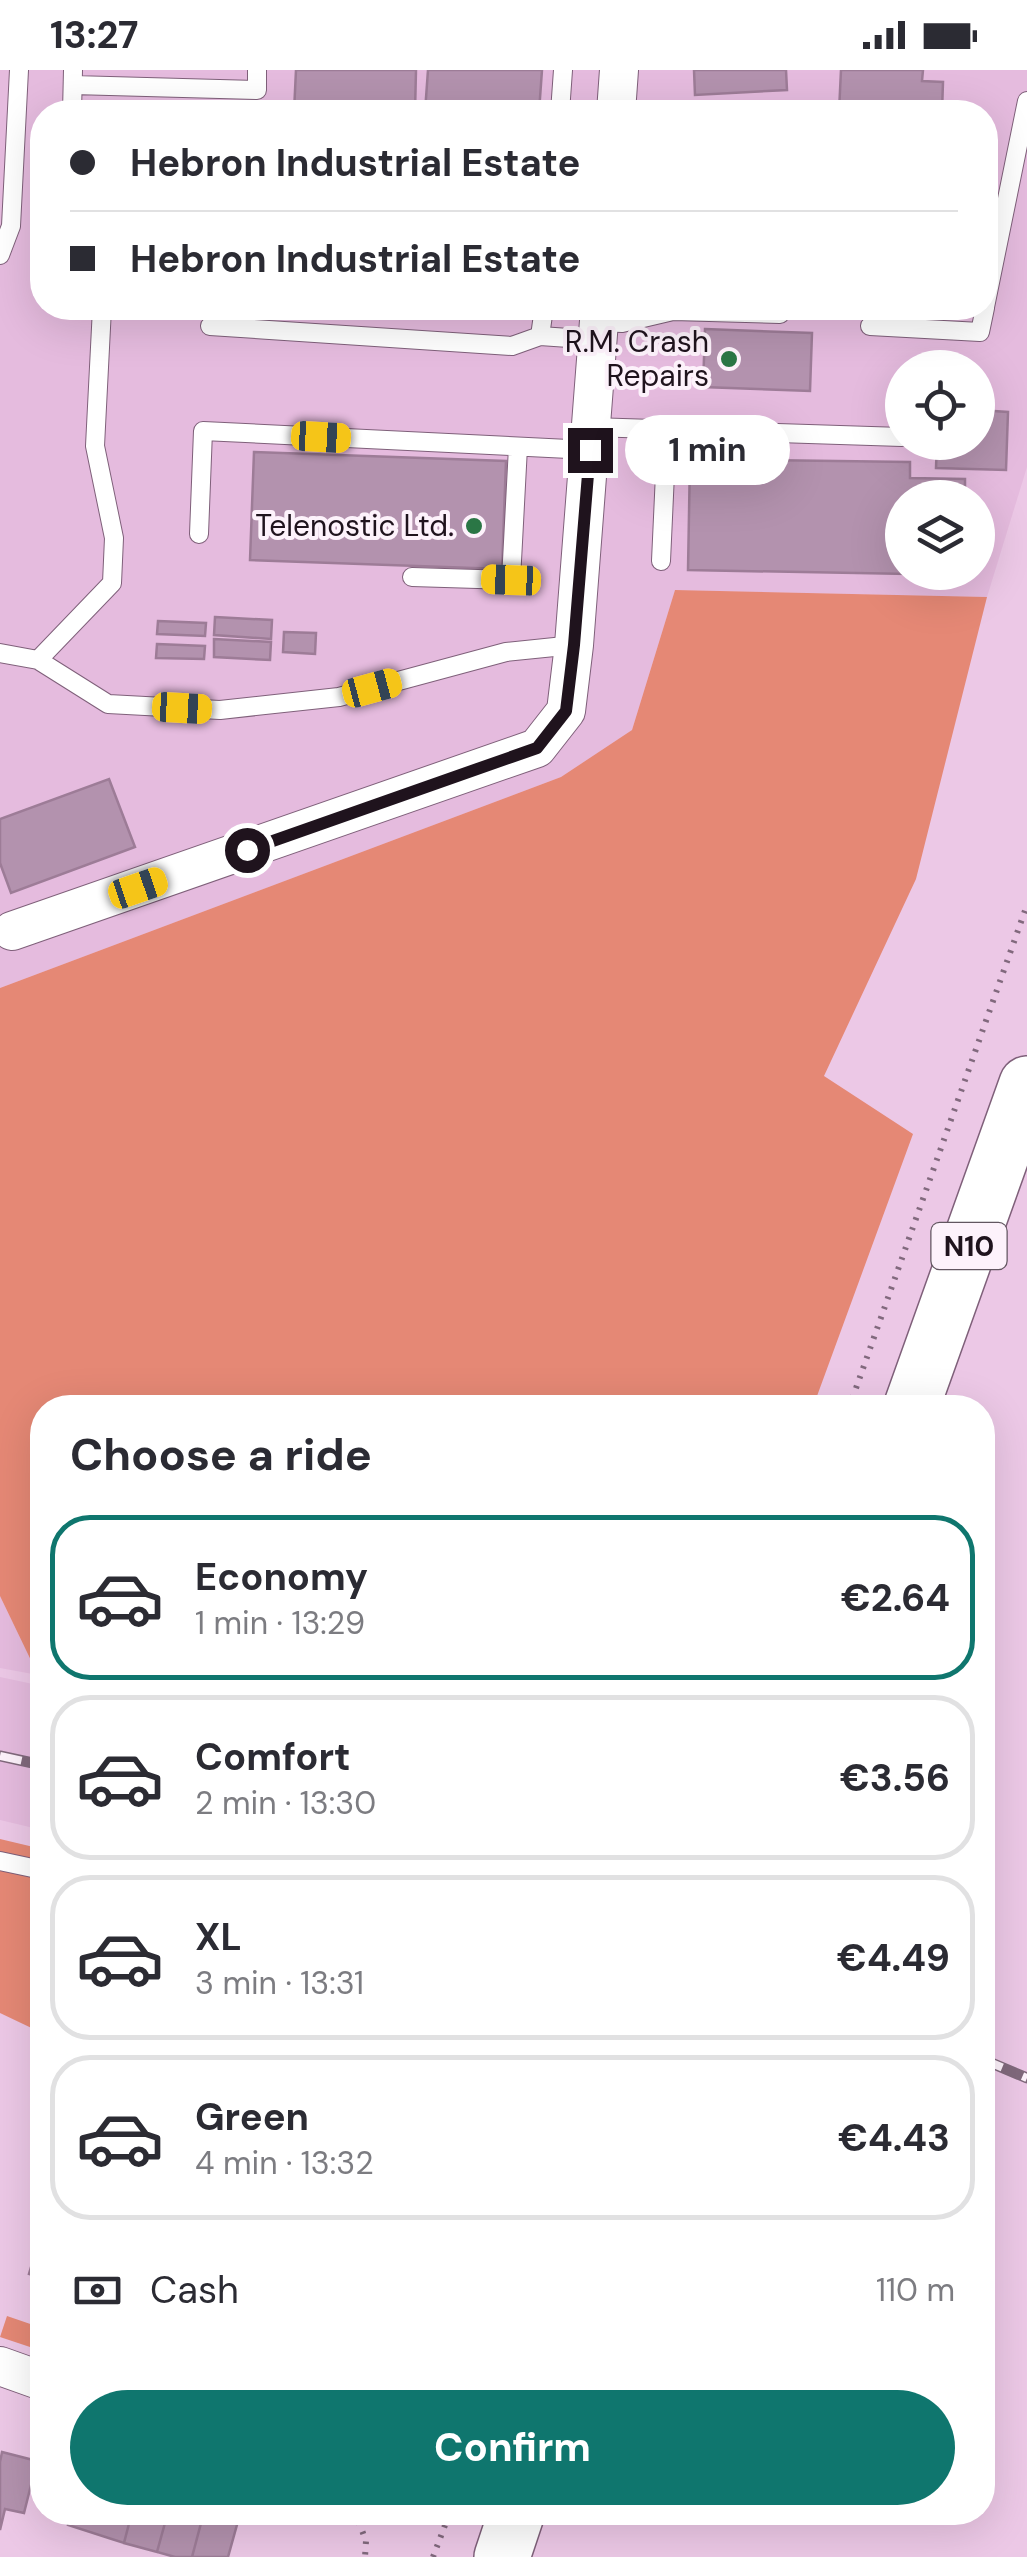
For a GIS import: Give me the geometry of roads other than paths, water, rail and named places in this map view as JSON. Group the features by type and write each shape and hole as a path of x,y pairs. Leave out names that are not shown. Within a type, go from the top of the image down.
{"highway":[{"name":"N10","path":"916,1395 1027,1084"},
{"path":"502,2557 513,2525"}],"street":[{"path":"617,100 619,70"},
{"path":"6,934 537,748 566,711 599,323"},
{"path":"0,2366 30,2377"}],"lane":[{"path":"0,254 11,226 19,70"},
{"path":"73,78 257,90 257,70"},
{"path":"561,100 564,70"},
{"path":"998,243 1027,101"},
{"path":"38,660 112,583 114,538 94,446 101,320"},
{"path":"540,336 542,320"},
{"path":"210,326 512,346 599,323 635,320"},
{"path":"870,326 980,332 982,320"},
{"path":"199,534 203,430 518,447 667,430 885,436"},
{"path":"662,561 667,430"},
{"path":"412,577 511,580 518,447"},
{"path":"0,653 38,660 108,704 220,710 339,696 506,652 574,645"},
{"path":"0,1860 30,1867"}],"railway":[{"path":"0,1756 30,1762"},
{"path":"995,2064 1027,2078"}],"place":[{"name":"R.M. Crash Repairs","path":"729,359"},
{"name":"Telenostic Ltd.","path":"474,526"}]}
